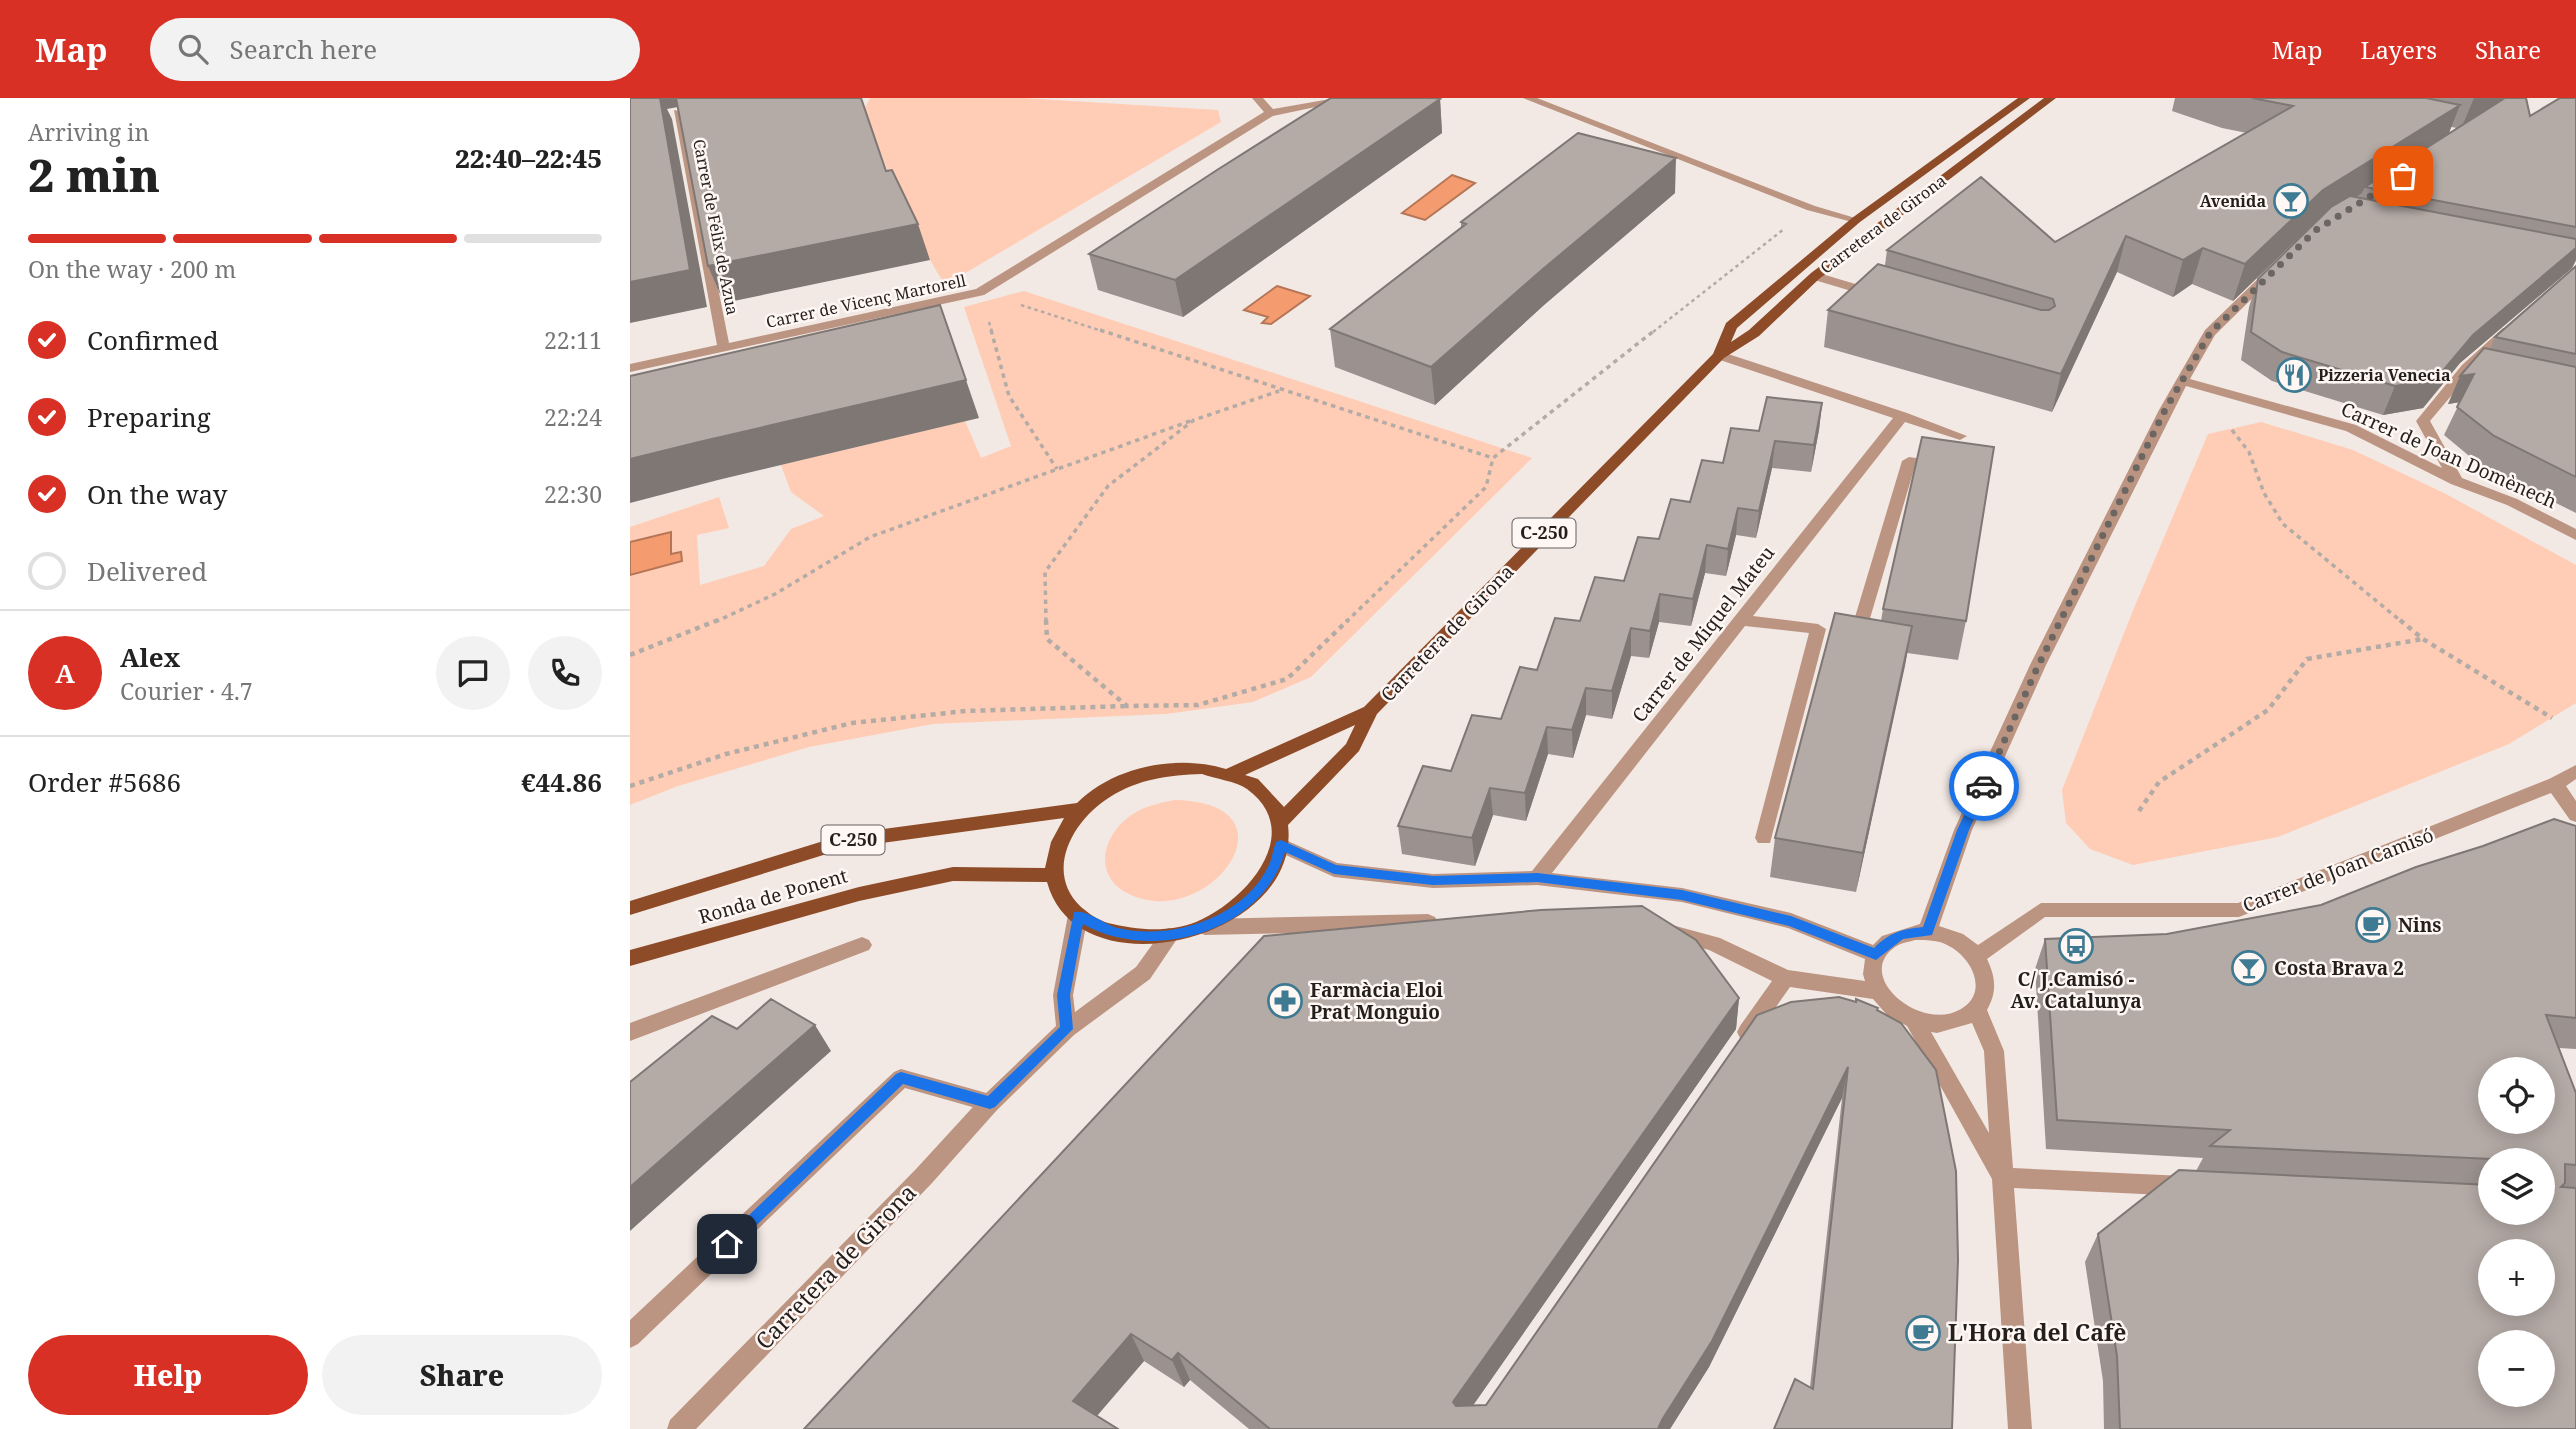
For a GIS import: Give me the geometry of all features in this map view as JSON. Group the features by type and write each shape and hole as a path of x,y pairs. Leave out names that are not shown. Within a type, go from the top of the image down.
{"main road":[{"name":"Carretera de Girona","path":"1719,355 1731,327 1856,220 2025,98"},
{"name":"Carretera de Girona","path":"1231,774 1370,712 1719,355 1754,333 1815,276 2051,98"},
{"path":"1280,822 1353,747 1370,712"},
{"name":"C-250","path":"1194,768 1231,774 1254,785 1276,811 1280,822 1281,845 1274,869 1257,892 1234,911 1205,926 1168,936 1151,937 1117,934 1088,923 1062,897 1054,875 1060,841 1083,809 1108,790 1153,772 1194,768"},
{"name":"C-250","path":"630,908 846,841 1083,809"},
{"name":"Ronda de Ponent","path":"630,958 859,894 953,874 1054,875"}],"street":[{"path":"1257,98 1270,113"},
{"name":"Carrer de Vicenç Martorell","path":"630,368 980,292 1270,113 1353,98"},
{"path":"1528,98 1811,208 1856,220"},
{"name":"Carrer de Félix de Azua","path":"691,110 672,113 724,348"},
{"path":"1927,932 1963,830 2038,666 2165,410 2210,333 2277,267"},
{"path":"1815,276 1894,299"},
{"path":"2456,481 2423,421 2516,324"},
{"path":"1719,355 1960,436"},
{"name":"Carrer de Joan Domènech","path":"2182,382 2351,428 2456,481 2512,502 2576,535"},
{"name":"Carrer de Miquel Mateu","path":"1537,878 1902,416"},
{"path":"1741,620 1858,632 1909,461 1948,467"},
{"path":"1764,838 1818,629"},
{"name":"Carrer de Joan Camisó","path":"1976,957 2041,910 2239,910 2555,784 2576,771"},
{"path":"2555,784 2576,815"},
{"path":"1281,845 1334,870 1433,881 1537,878 1682,895 1791,921 1876,955"},
{"path":"1067,1029 1063,995 1078,915"},
{"path":"1205,926 1451,922"},
{"path":"1652,928 1713,943 1784,978 1877,991"},
{"path":"1927,932 1954,939 1976,957 1987,984 1986,993 1977,1009 1960,1020 1948,1023 1914,1020 1892,1009 1877,991 1872,972 1876,955 1891,939 1902,934 1927,932"},
{"name":"Carretera de Girona","path":"679,1429 924,1176 990,1103 1067,1029 1143,973 1168,936"},
{"path":"630,1032 862,944"},
{"path":"1738,1045 1784,978"},
{"path":"1977,1009 1994,1052 2020,1429"},
{"path":"1914,1020 2002,1177"},
{"path":"630,1336 901,1078 990,1103"},
{"path":"2002,1177 2211,1187"}],"path":[{"path":"630,786 726,754 852,723 966,711 1198,705 1287,679 1486,487 1493,458 1811,208"},
{"path":"980,292 1493,458"},
{"path":"980,292 1009,396 1057,469"},
{"path":"630,655 775,594 870,537 1280,390"},
{"path":"1128,706 1047,639 1045,572 1108,486 1194,420"},
{"path":"2231,428 2249,452 2264,493 2283,524 2423,639 2552,718"},
{"path":"2139,811 2159,782 2268,710 2307,659 2423,639"}],"shaded area":[{"path":"870,98 1023,98 1218,110 1221,122 945,285 921,243 890,177 865,108"},
{"path":"1452,175 1475,183 1425,220 1402,213"},
{"path":"1277,286 1310,296 1271,324 1262,323 1268,317 1244,310"},
{"path":"1024,291 1532,458 1311,677 1253,702 1166,714 933,724 809,747 678,786 630,805 630,527 719,497 729,528 697,535 700,585 764,566 791,529 824,516 791,492 781,465 965,421 981,458 1011,446 964,307"},
{"path":"2261,422 2353,450 2444,493 2576,565 2576,703 2509,744 2278,837 2133,865 2090,849 2066,823 2062,790 2134,608 2208,434"},
{"path":"671,532 671,554 681,552 682,561 630,575 630,542"},
{"path":"1174,800 1213,806 1233,821 1238,841 1230,862 1213,882 1188,896 1159,901 1129,894 1109,877 1106,866 1106,854 1114,832 1133,814"}],"building":[{"path":"630,98 660,98 690,270 630,282"},
{"path":"676,98 861,98 886,171 892,170 918,224 708,266"},
{"path":"1331,98 1440,99 1175,280 1089,254 1217,170"},
{"path":"2252,98 2426,98 2460,105 2323,190 2245,264 2203,248 2183,260 2126,236 2061,374 1828,310 1878,264 2049,310 2055,306 2053,299 1887,250 1981,177 2055,242 2293,106"},
{"path":"2505,98 2526,98 2530,116 2560,98 2576,98 2576,227 2365,187"},
{"path":"1578,133 1676,158 1431,367 1330,329 1466,224 1461,222"},
{"path":"2350,196 2576,239 2576,248 2473,335 2436,379 2395,386 2282,352 2251,332 2258,279 2331,207"},
{"path":"2576,266 2576,354 2495,337"},
{"path":"940,305 966,380 630,459 630,376"},
{"path":"2484,348 2576,367 2576,477 2494,436 2457,407 2474,374 2460,376"},
{"path":"1767,397 1822,403 1814,445 1775,441 1759,511 1738,508 1728,549 1707,545 1693,599 1660,594 1650,631 1631,628 1612,691 1586,688 1572,730 1547,727 1525,793 1490,788 1472,838 1398,826 1423,766 1451,771 1472,715 1501,719 1520,667 1537,670 1555,618 1580,621 1595,577 1624,581 1638,537 1659,539 1671,499 1690,502 1702,460 1723,463 1731,428 1759,431"},
{"path":"1922,437 1994,447 1966,621 1883,609"},
{"path":"1835,613 1912,626 1863,853 1775,838"},
{"path":"2554,819 2576,826 2576,1018 2546,1015 2576,1093 2576,1165 2565,1164 2565,1183 2561,1187 2576,1188 2576,1429 2120,1429 2117,1356 2098,1234 2179,1170 2478,1184 2478,1225 2555,1225 2555,1148 2478,1148 2478,1158 2210,1146 2230,1130 2057,1120 2045,939 2167,934 2321,905 2416,867 2483,846"},
{"path":"1642,906 1696,940 1739,998 1453,1402 1456,1406 1486,1405 1757,1015 1791,1002 1839,997 1856,1002 1856,999 1878,1008 1877,1010 1901,1023 1936,1070 1956,1171 1958,1260 1952,1429 1774,1429 1795,1379 1813,1389 1848,1067 1712,1341 1658,1429 1270,1429 1178,1353 1172,1360 1131,1334 1073,1401 1118,1429 804,1429 1264,936 1541,910"},
{"path":"771,999 815,1025 630,1187 630,1082 712,1016 737,1029"}],"way so far":[{"path":"1984,786 2038,666 2165,410 2210,333 2316,230 2403,176"}],"place":[{"name":"Avenida","path":"2291,201"},
{"name":"Pizzeria Venecia","path":"2294,375"},
{"name":"Nins","path":"2373,925"},
{"name":"C/ J.Camisó - Av. Catalunya","path":"2076,946"},
{"name":"Costa Brava 2","path":"2249,968"},
{"name":"Farmàcia Eloi Prat Monguio","path":"1285,1001"},
{"name":"L'Hora del Cafè","path":"1923,1333"}],"route":[{"path":"727,1244 901,1078 990,1103 1067,1029 1063,995 1078,915 1102,929 1133,937 1168,936 1205,926 1234,911 1257,892 1274,869 1281,845 1334,870 1433,881 1537,878 1682,895 1791,921 1876,955 1882,946 1902,934 1927,932 1963,830 1984,786"}]}
